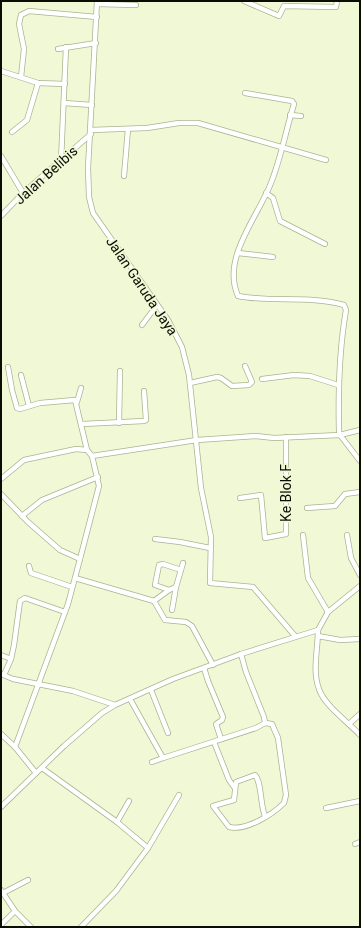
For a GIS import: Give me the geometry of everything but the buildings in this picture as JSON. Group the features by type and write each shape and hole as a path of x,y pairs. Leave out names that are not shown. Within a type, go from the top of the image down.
{"street":[{"path":"244,1 279,16 284,6 336,7 337,1"},
{"path":"97,2 136,5"},
{"name":"Jalan Garuda Jaya","path":"97,2 89,197 93,213 157,305 182,347 190,383 197,440 200,488 209,527 211,584 236,584 252,587 295,636"},
{"path":"21,77 24,49 20,24 21,15 28,11 97,17"},
{"path":"58,49 96,43"},
{"path":"61,161 66,84 66,47"},
{"path":"1,71 38,83 66,84"},
{"path":"12,132 27,120 38,83"},
{"path":"245,93 292,101 294,104 271,183 238,253 233,270 234,285 238,296 255,299 307,301 344,306 346,310 340,343 338,385 340,435 360,460"},
{"path":"64,103 92,106"},
{"path":"290,115 301,116"},
{"path":"91,132 164,126 179,123 198,123 326,160"},
{"path":"124,176 128,129"},
{"name":"Jalan Belibis","path":"1,216 23,193 61,161 91,132"},
{"path":"1,156 23,193"},
{"path":"266,193 273,198 280,221 325,244"},
{"path":"238,253 273,257"},
{"path":"142,325 157,305"},
{"path":"190,383 221,378 232,386 248,385 252,382 246,366"},
{"path":"8,367 16,405 20,409 70,399 77,402"},
{"path":"119,423 120,371"},
{"path":"21,374 29,406"},
{"path":"262,379 294,375 310,376 338,385"},
{"path":"16,747 65,612 99,486 92,456 87,450 77,402 81,388"},
{"path":"82,424 142,422 146,420 144,391"},
{"path":"92,456 197,440 256,436 286,437 340,435 360,430"},
{"name":"Ke Blok F","path":"240,498 262,495 265,538 286,534 286,437"},
{"path":"1,479 24,460 76,449 87,450"},
{"path":"22,516 42,500 98,477"},
{"path":"307,508 335,506 345,494 360,492"},
{"path":"1,494 22,516 60,550 80,559"},
{"path":"303,535 308,578 328,612"},
{"path":"348,535 351,558 360,575"},
{"path":"155,539 210,548"},
{"path":"172,610 176,587 183,563"},
{"path":"169,590 155,585 159,564 181,570"},
{"path":"29,566 32,573 72,587"},
{"path":"75,578 104,588 154,601 165,620 186,622 192,626 213,665"},
{"path":"360,586 328,612 318,630 316,679 319,690 326,700 360,735"},
{"path":"154,601 169,590 176,587"},
{"path":"65,612 25,598 20,601 17,631 11,659 2,674 13,679 40,683 73,691 115,705"},
{"path":"1,807 102,713 115,705 173,679 241,654 318,630"},
{"path":"318,636 340,640 360,639"},
{"path":"241,654 265,723"},
{"path":"1,655 11,659"},
{"path":"204,668 208,682 223,717 222,720 216,724 221,740"},
{"path":"151,690 168,733"},
{"path":"130,699 163,758"},
{"path":"349,724 360,714"},
{"path":"152,762 221,740 265,723 272,724 278,738 286,799 280,807 265,816 238,828 229,827 213,806 234,800 234,787 237,781 257,776 261,807 265,816"},
{"path":"1,734 16,747 36,773"},
{"path":"214,742 227,776 234,787"},
{"path":"42,768 117,822 148,848"},
{"path":"80,927 116,891 148,848 179,795"},
{"path":"326,808 360,800"},
{"path":"117,822 129,801"},
{"path":"28,880 2,891 15,911 31,927"},
{"path":"1,925 15,911"}]}
